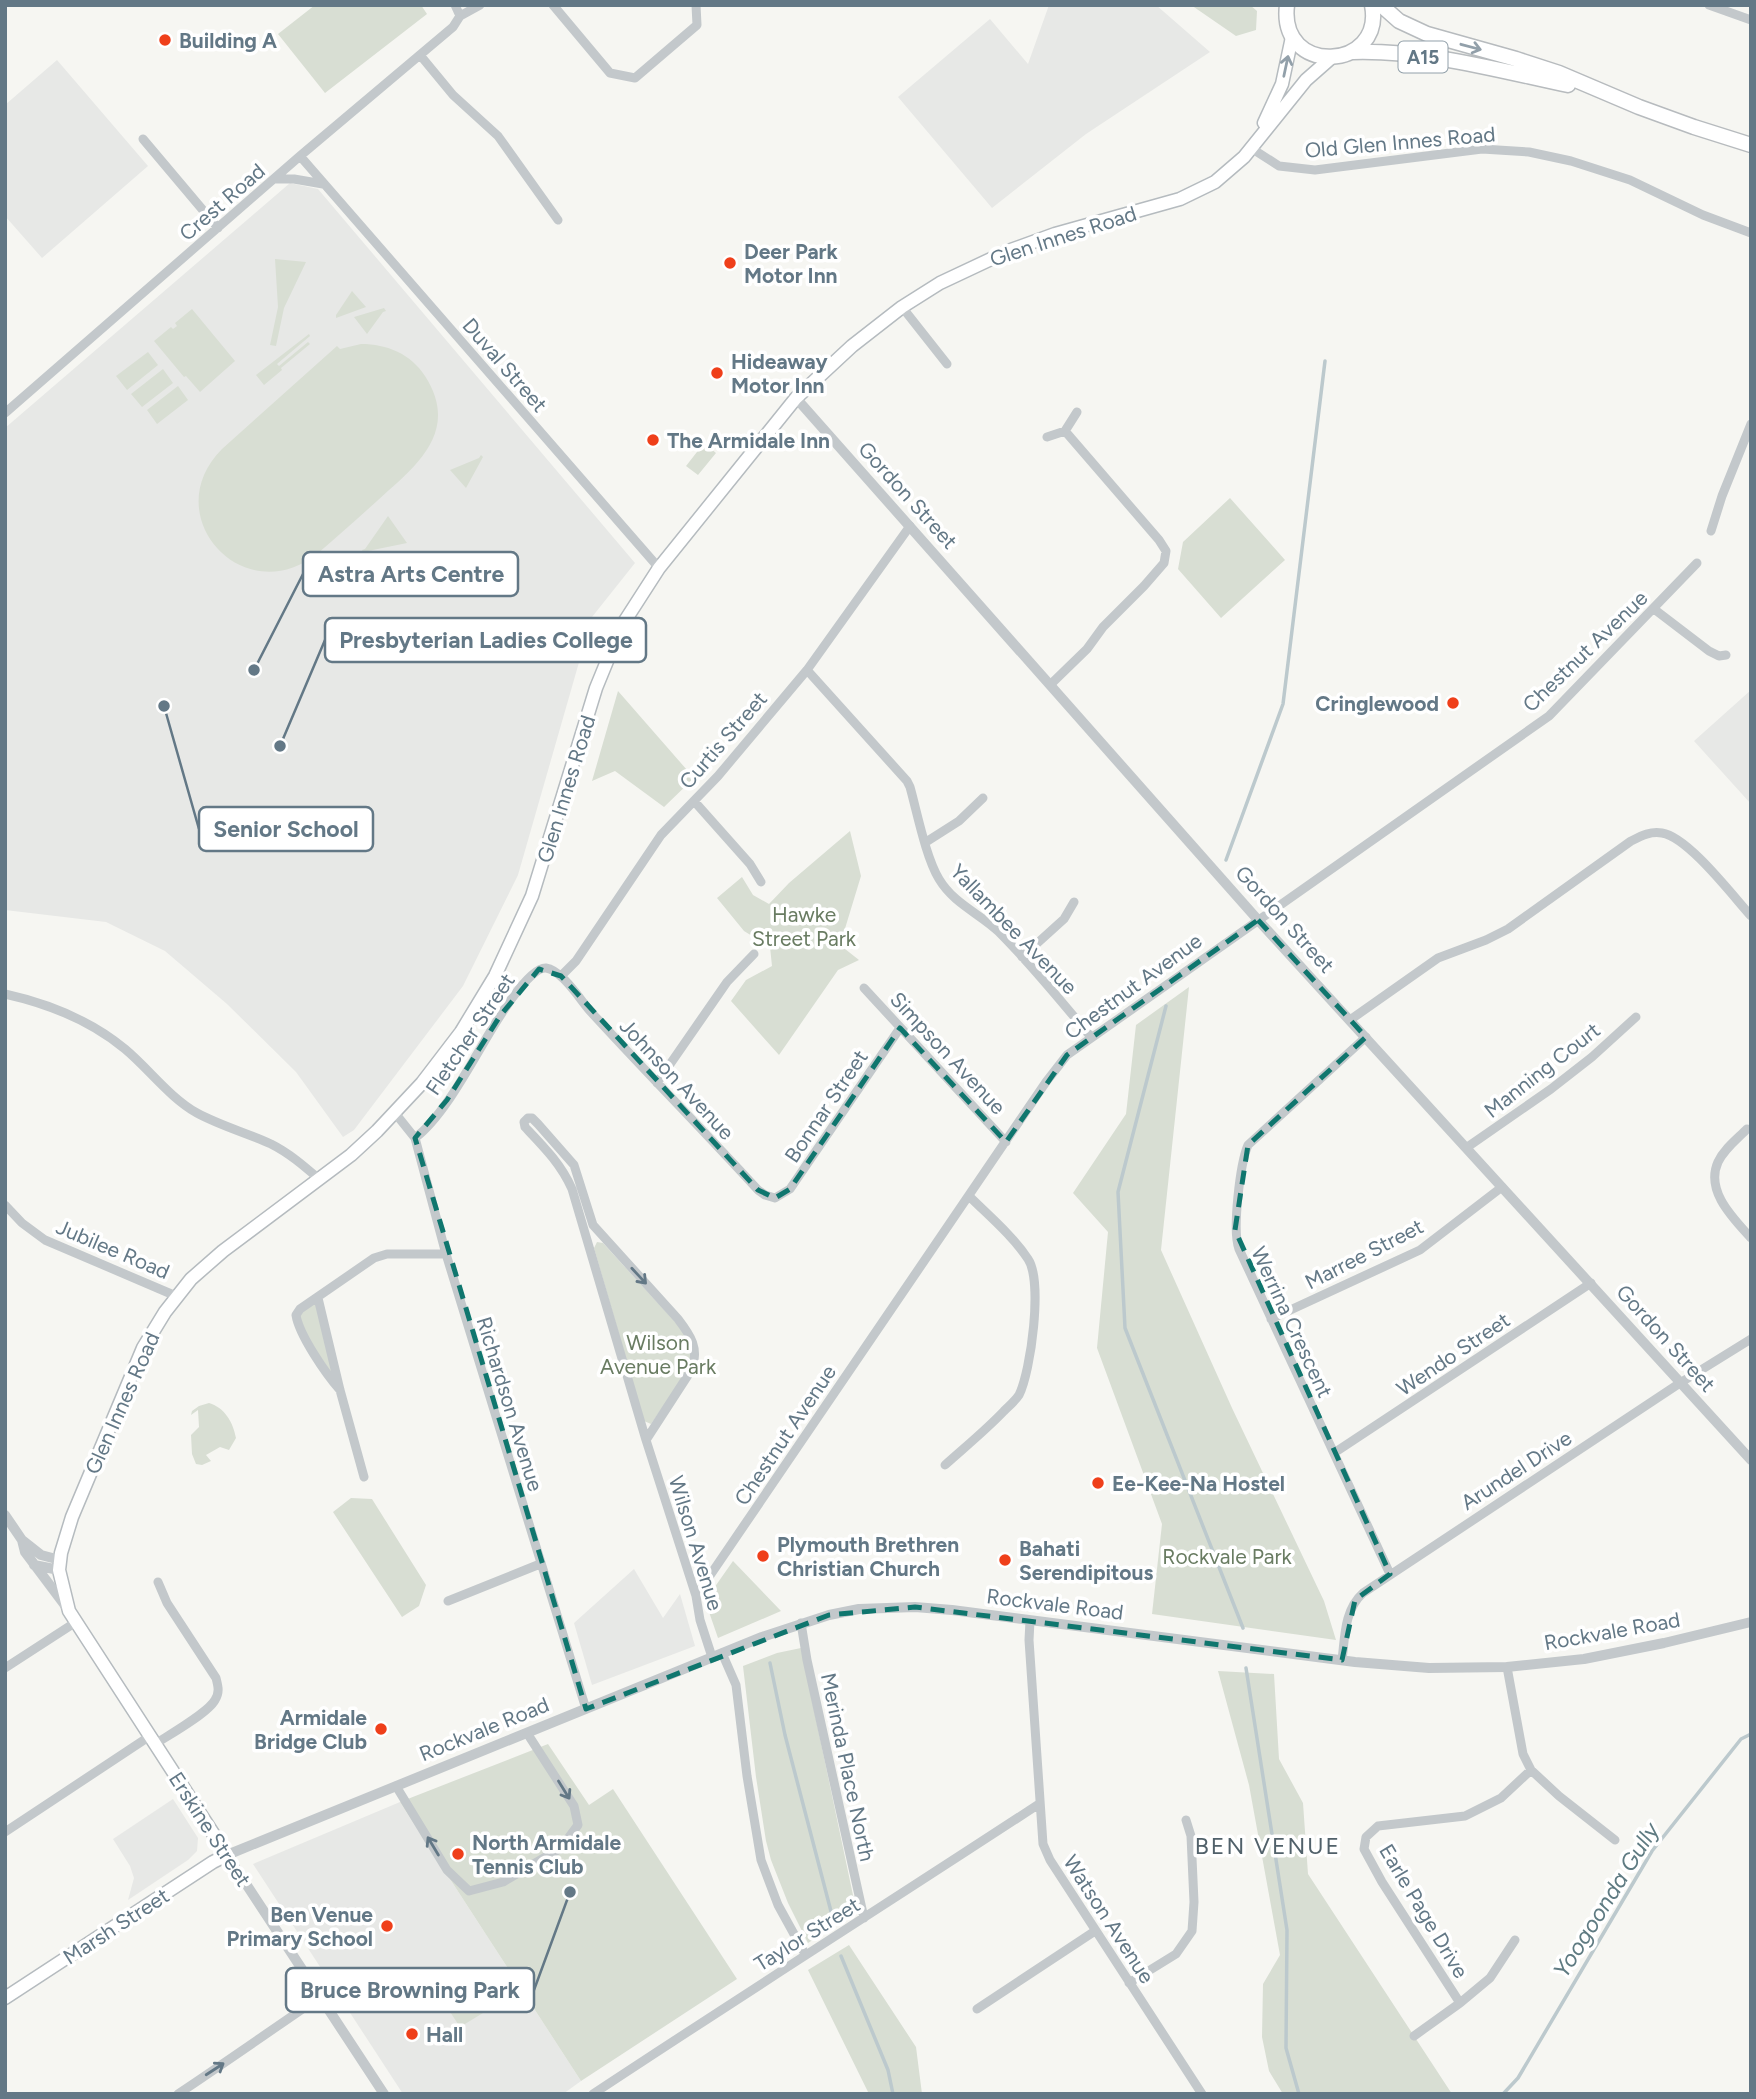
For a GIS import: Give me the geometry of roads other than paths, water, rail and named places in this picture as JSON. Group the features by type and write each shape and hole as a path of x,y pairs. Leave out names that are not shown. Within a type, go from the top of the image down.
{"highway":[{"path":"1275,5 1286,11 1292,37 1302,48 1316,56 1331,58"},
{"name":"A15","path":"1353,52 1368,37 1374,16 1372,5"},
{"name":"A15","path":"1381,5 1398,21 1427,34 1516,59 1694,127 1751,145"},
{"name":"A15","path":"1331,58 1353,52 1384,51 1492,67 1600,92"}],"main road":[{"name":"Glen Innes Road","path":"1254,144 1282,84 1292,37"},
{"name":"Glen Innes Road","path":"72,1616 59,1565 72,1517 143,1348 159,1320 191,1279 223,1251 351,1155 422,1083 461,1032 516,936 544,864 596,688 621,627 659,568 796,398 852,345 902,307 940,283 1008,251 1055,234 1180,199 1225,175 1306,80 1331,58"},
{"name":"Erskine Street","path":"72,1616 227,1855"},
{"name":"Marsh Street","path":"5,1998 227,1855"}],"street":[{"path":"455,5 460,16"},
{"name":"Crest Road","path":"5,413 300,156 453,27 460,16 480,5"},
{"path":"553,5 610,73 635,78 697,25 696,5"},
{"path":"1709,5 1751,20"},
{"path":"420,55 453,95 498,136 558,220"},
{"path":"143,139 218,228"},
{"name":"Old Glen Innes Road","path":"1254,144 1279,166 1315,170 1482,149 1529,152 1570,161 1630,180 1703,215 1751,233"},
{"name":"Duval Street","path":"300,156 659,568"},
{"path":"275,179 295,178 325,185"},
{"path":"902,307 947,364"},
{"name":"Gordon Street","path":"796,398 1258,920 1751,1460"},
{"path":"1047,437 1065,432 1077,412"},
{"path":"1711,531 1751,424"},
{"path":"1051,684 1087,649 1103,627 1164,563 1166,551 1065,432"},
{"name":"Curtis Street","path":"561,976 576,961 661,835 718,776 807,670 910,526"},
{"name":"Chestnut Avenue","path":"696,1596 1067,1055 1549,716 1697,563"},
{"path":"1654,609 1709,651 1719,656 1726,655"},
{"name":"Yallambee Avenue","path":"807,670 907,781 935,873 945,888 956,901 996,929 1091,1037"},
{"path":"926,842 960,821 983,799"},
{"path":"694,800 750,864 761,882"},
{"path":"1350,1020 1438,958 1508,929 1631,841 1647,833 1661,832 1681,840 1751,916"},
{"path":"1023,957 1064,919 1074,902"},
{"path":"657,1083 727,982 754,954"},
{"name":"Fletcher Street","path":"415,1138 428,1127 500,1016 528,979 543,968 561,976"},
{"name":"Johnson Avenue","path":"561,976 584,1005 758,1190 775,1198"},
{"name":"Simpson Avenue","path":"864,988 1006,1142"},
{"path":"5,994 36,1000 92,1025 125,1049 184,1105 196,1113 271,1144 319,1179"},
{"name":"Manning Court","path":"1466,1148 1551,1089 1636,1017"},
{"name":"Bonnar Street","path":"775,1198 790,1189 900,1028"},
{"name":"Werrina Crescent","path":"1366,1037 1248,1145 1235,1230 1236,1241 1271,1319 1390,1574"},
{"name":"Richardson Avenue","path":"395,1113 415,1138 446,1254 586,1709"},
{"name":"Wilson Avenue","path":"646,1440 692,1369 695,1360 691,1335 593,1225 576,1187 550,1153 525,1127 524,1122 528,1118 532,1118 574,1165 576,1187 583,1228 646,1440 696,1596 701,1620 717,1655 736,1685 761,1860 778,1905 805,1954"},
{"path":"1747,1129 1726,1150 1718,1163 1713,1181 1729,1213 1751,1238"},
{"path":"550,1153 558,1145"},
{"name":"Marree Street","path":"1271,1319 1420,1250 1502,1187"},
{"path":"945,1465 1018,1396 1028,1368 1035,1308 1035,1281 1028,1259 1005,1231 969,1196"},
{"name":"Jubilee Road","path":"5,1205 22,1223 45,1240 176,1296"},
{"path":"583,1228 593,1225"},
{"path":"340,1390 323,1368 297,1324 296,1315 300,1309 374,1258 387,1254 446,1254"},
{"name":"Wendo Street","path":"1334,1453 1591,1283"},
{"path":"318,1298 364,1477"},
{"name":"Arundel Drive","path":"1342,1660 1345,1630 1355,1600 1390,1574 1751,1339"},
{"name":"Erskine Street","path":"5,1515 22,1540 59,1565"},
{"name":"Erskine Street","path":"22,1540 25,1552 72,1616"},
{"path":"448,1601 540,1564"},
{"path":"34,1565 59,1565"},
{"path":"5,1832 152,1740 209,1708 216,1700 219,1689 216,1678 167,1603 158,1582"},
{"name":"Rockvale Road","path":"227,1855 717,1655 801,1623 859,1609 915,1607 1342,1660 1429,1668 1507,1667 1584,1659 1751,1622"},
{"path":"5,1668 72,1616"},
{"name":"Watson Avenue","path":"1030,1621 1028,1640 1043,1844 1049,1860 1202,2094"},
{"name":"Merinda Place North","path":"801,1623 864,1918"},
{"path":"1507,1667 1523,1754 1531,1770 1615,1840"},
{"path":"396,1786 447,1870 469,1891 503,1882 561,1848 578,1825 574,1805 527,1733"},
{"name":"Earle Page Drive","path":"1414,2036 1460,2003 1382,1882 1364,1849 1366,1838 1378,1826 1465,1816 1501,1798 1531,1770"},
{"name":"Taylor Street","path":"593,2094 1040,1804"},
{"path":"1129,1983 1176,1954 1192,1931 1194,1902 1191,1836 1186,1820"},
{"name":"Erskine Street","path":"227,1855 384,2094"},
{"path":"976,2009 1095,1931"},
{"path":"1460,2003 1490,1978 1515,1940"},
{"path":"183,2092 320,1997"}],"waterway":[{"path":"1226,860 1283,704 1325,361"},
{"path":"1166,1006 1118,1192 1125,1328 1243,1628"},
{"path":"770,1663 785,1735 833,1919"},
{"path":"1246,1668 1287,1930 1286,2048 1299,2094"},
{"name":"Yoogoonda Gully","path":"1503,2094 1518,2078 1652,1851 1741,1739 1751,1734"},
{"path":"841,1956 888,2070 893,2094"}],"place":[{"name":"Building A","path":"165,40"},
{"name":"Deer Park Motor Inn","path":"730,263"},
{"name":"Hideaway Motor Inn","path":"717,373"},
{"name":"The Armidale Inn","path":"653,440"},
{"name":"Astra Arts Centre","path":"254,670"},
{"name":"Cringlewood","path":"1453,703"},
{"name":"Senior School","path":"164,706"},
{"name":"Presbyterian Ladies College","path":"280,746"},
{"name":"Ee-Kee-Na Hostel","path":"1098,1483"},
{"name":"Plymouth Brethren Christian Church","path":"763,1556"},
{"name":"Bahati Serendipitous","path":"1005,1560"},
{"name":"Armidale Bridge Club","path":"381,1729"},
{"name":"North Armidale Tennis Club","path":"458,1854"},
{"name":"Bruce Browning Park","path":"570,1892"},
{"name":"Ben Venue Primary School","path":"387,1926"},
{"name":"Hall","path":"412,2034"}],"district":[{"name":"BEN VENUE","path":"1268,1846"}],"park label":[{"name":"Hawke Street Park","path":"804,926"},
{"name":"Wilson Avenue Park","path":"658,1354"},
{"name":"Rockvale Park","path":"1227,1556"}]}
